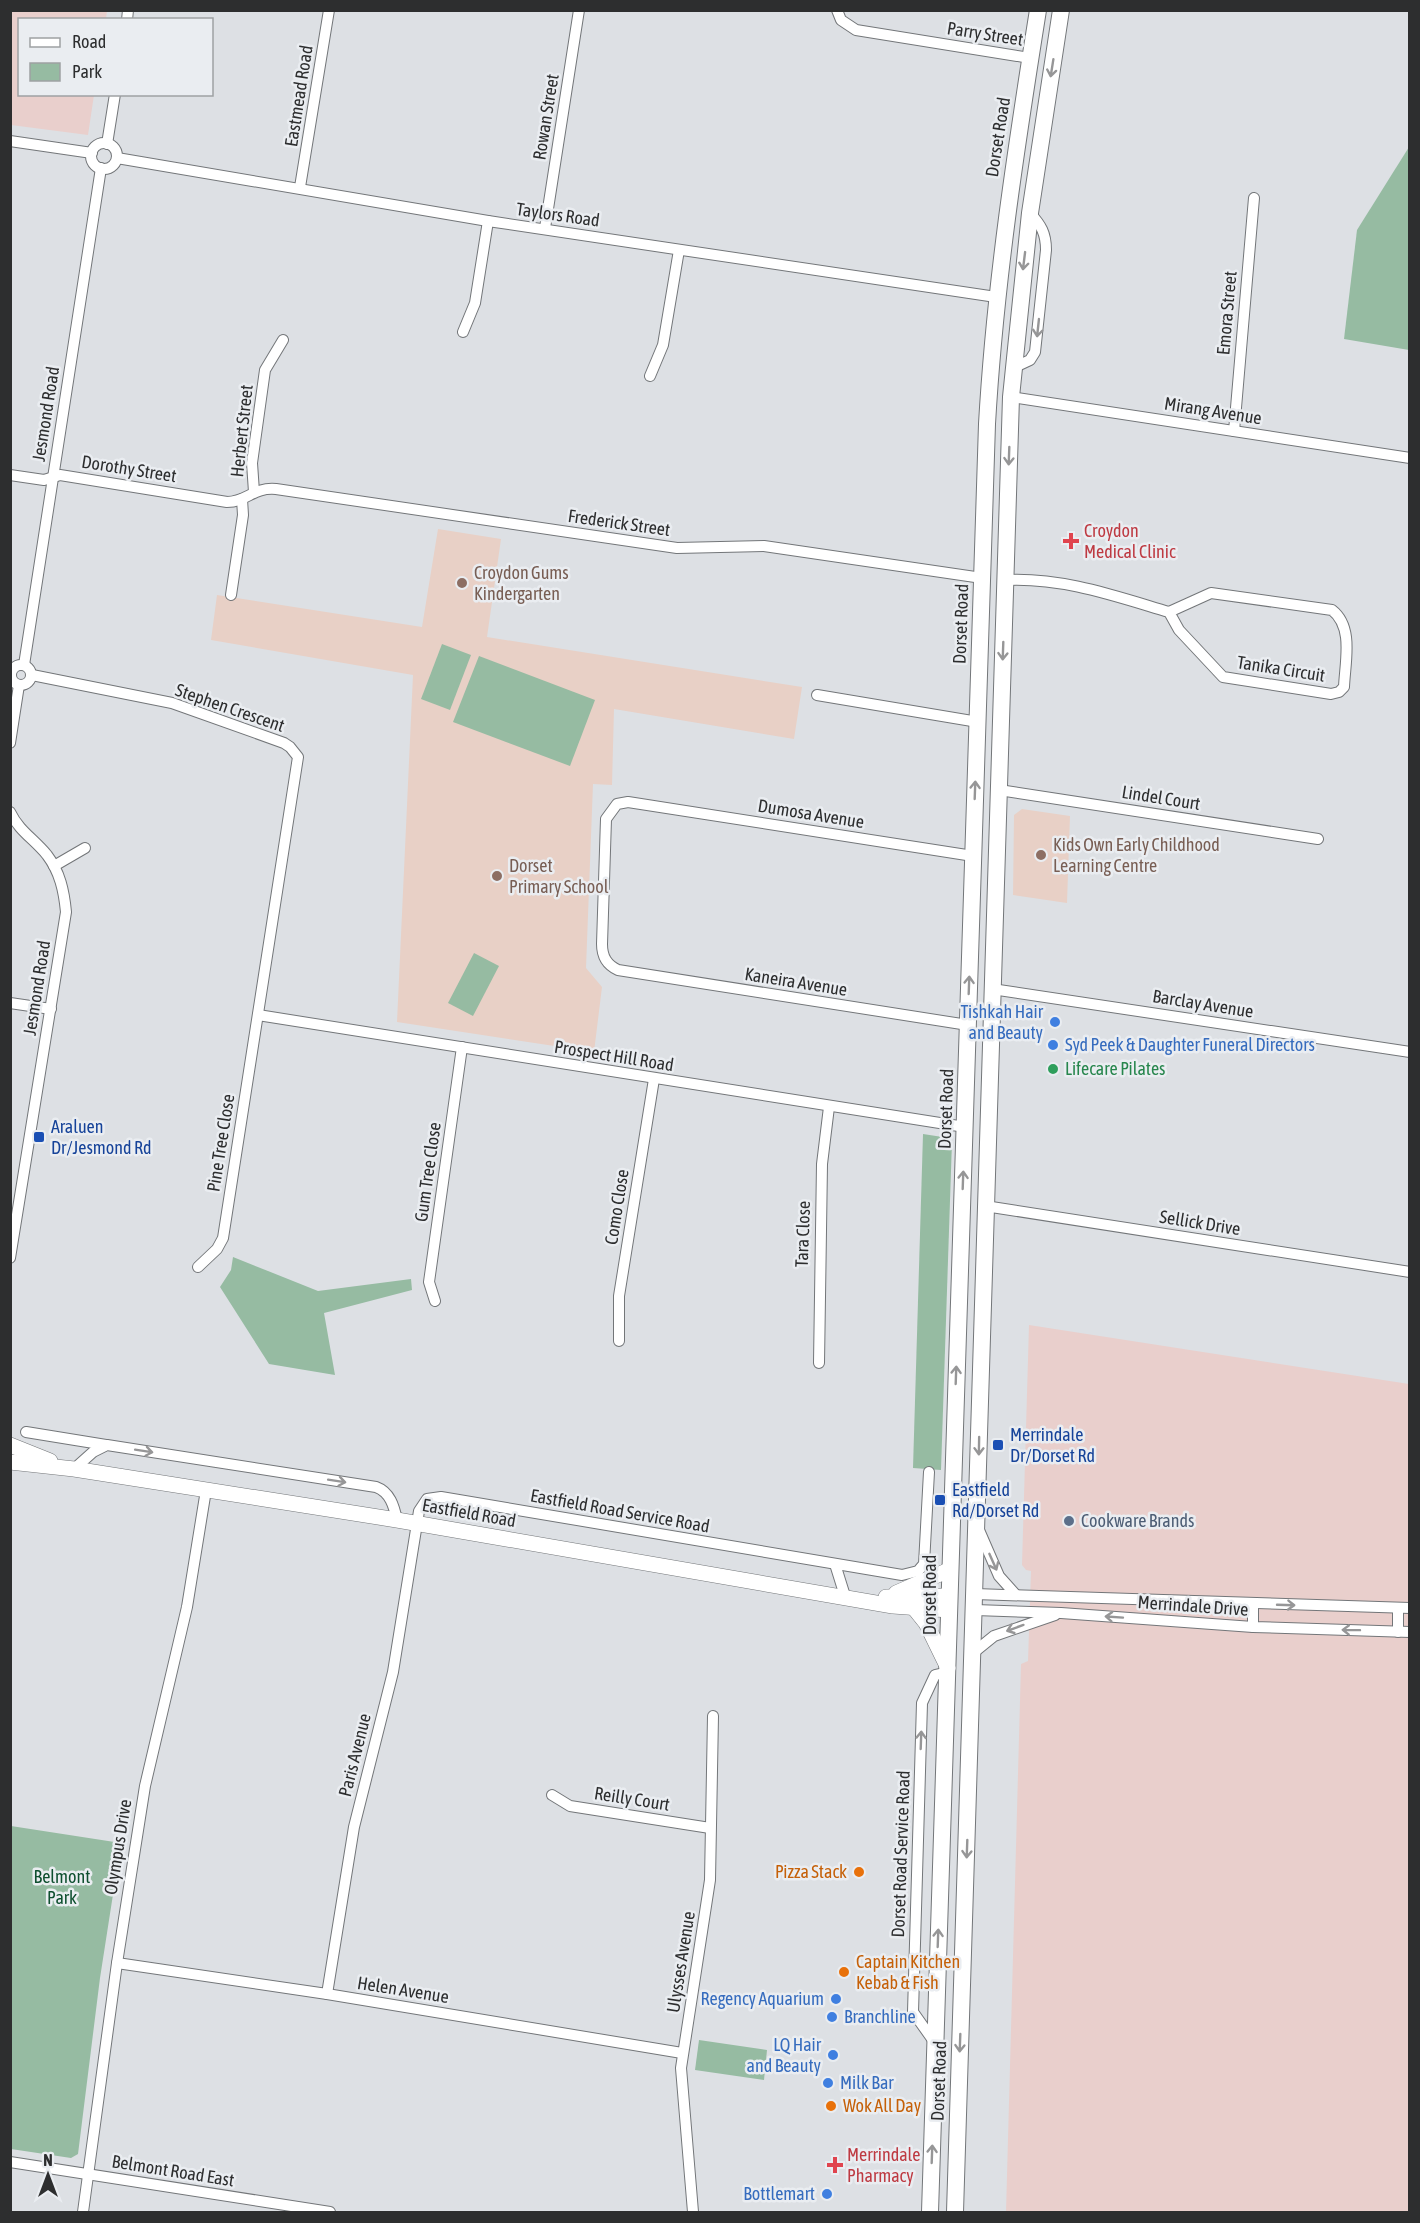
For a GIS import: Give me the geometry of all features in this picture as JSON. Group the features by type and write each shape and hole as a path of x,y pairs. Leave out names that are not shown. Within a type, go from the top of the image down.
{"main road":[{"name":"Dorset Road","path":"930,2212 987,424 996,297 1009,189 1038,10"},
{"name":"Dorset Road","path":"955,2212 1011,397 1019,300 1030,213 1061,10"},
{"path":"996,297 1019,300"},
{"path":"982,578 1005,580"},
{"path":"974,856 997,858"},
{"path":"962,1206 985,1206"},
{"name":"Eastfield Road","path":"10,1445 72,1469"},
{"name":"Eastfield Road","path":"10,1462 72,1469 417,1523 914,1608 975,1602"},
{"path":"884,1597 949,1570"},
{"name":"Eastfield Road","path":"861,1598 884,1597 949,1603"},
{"path":"914,1608 926,1623 948,1670"},
{"path":"935,2074 959,2074"}],"street":[{"name":"Eastmead Road","path":"300,188 329,10"},
{"name":"Rowan Street","path":"545,228 579,10"},
{"name":"Parry Street","path":"837,10 841,20 856,30 1030,58"},
{"path":"107,144 115,96"},
{"path":"10,141 92,153"},
{"path":"107,144 116,151 117,158 111,167 101,168 93,161 92,153 100,145 107,144"},
{"name":"Taylors Road","path":"117,158 488,221 996,297"},
{"name":"Jesmond Road","path":"24,665 101,168"},
{"name":"Emora Street","path":"1234,431 1254,198"},
{"path":"1013,368 1030,360 1035,352 1046,237 1041,226 1030,213"},
{"path":"463,332 476,303 488,221"},
{"path":"650,376 663,345 679,250"},
{"name":"Herbert Street","path":"231,595 243,515 242,499 254,492 252,463 266,370 283,340"},
{"name":"Mirang Avenue","path":"1011,397 1410,458"},
{"name":"Dorothy Street","path":"10,475 44,480 60,475 227,502 242,499"},
{"name":"Frederick Street","path":"254,492 261,489 276,489 677,548 764,546 982,578"},
{"path":"1005,580 1038,578 1075,585 1169,612"},
{"name":"Tanika Circuit","path":"1211,593 1332,610 1341,618 1346,628 1344,687 1339,692 1330,694 1224,677 1179,630 1169,612 1211,593"},
{"path":"24,665 30,669 32,675 28,683 19,686 12,680 11,674 14,668 24,665"},
{"name":"Stephen Crescent","path":"32,675 172,703 274,739 296,752 299,763 258,1015"},
{"path":"10,743 19,686"},
{"path":"817,695 978,722"},
{"name":"Lindel Court","path":"999,790 1318,839"},
{"name":"Dumosa Avenue","path":"618,970 606,961 602,953 606,819 617,804 644,804 974,856"},
{"name":"Jesmond Road","path":"10,812 20,828 46,854 54,866 62,884 66,912 14,1219 10,1257"},
{"path":"54,866 85,848"},
{"name":"Kaneira Avenue","path":"618,970 968,1025"},
{"name":"Barclay Avenue","path":"992,989 1410,1052"},
{"path":"10,1003 51,1010"},
{"name":"Prospect Hill Road","path":"258,1015 965,1127"},
{"name":"Pine Tree Close","path":"198,1267 217,1249 223,1238 258,1015"},
{"name":"Gum Tree Close","path":"435,1301 429,1282 462,1047"},
{"name":"Como Close","path":"619,1341 619,1296 654,1079"},
{"name":"Tara Close","path":"819,1363 822,1164 829,1107"},
{"name":"Sellick Drive","path":"985,1206 1410,1272"},
{"path":"26,1432 376,1487 384,1490 390,1499 397,1520"},
{"path":"72,1469 106,1445"},
{"name":"Eastfield Road Service Road","path":"417,1523 424,1502 433,1497 441,1497 902,1575 918,1571 924,1564 929,1472"},
{"name":"Olympus Drive","path":"83,2212 117,1963 145,1786 187,1606 206,1490"},
{"name":"Paris Avenue","path":"327,1994 354,1827 393,1672 417,1523"},
{"path":"977,1524 999,1576 1016,1595"},
{"path":"835,1564 845,1596"},
{"name":"Merrindale Drive","path":"975,1602 1016,1595 1404,1608"},
{"name":"Merrindale Drive","path":"975,1602 1061,1613 1253,1627 1410,1632"},
{"path":"1253,1604 1253,1627"},
{"path":"1398,1632 1404,1608"},
{"path":"974,1653 994,1636 1061,1613"},
{"name":"Dorset Road Service Road","path":"935,2043 913,2012 922,1703 935,1675 948,1670"},
{"name":"Ulysses Avenue","path":"693,2212 681,2068 707,1904 713,1716"},
{"name":"Reilly Court","path":"552,1795 570,1806 710,1828"},
{"name":"Helen Avenue","path":"117,1963 327,1994 682,2052"},
{"name":"Belmont Road East","path":"10,2162 330,2212"}],"shaded area":[{"path":"10,11 107,11 106,18 18,18 18,96 94,96 88,135 11,125"},
{"name":"Dorset Primary School","path":"438,529 501,539 487,637 802,687 794,739 614,709 612,785 593,784 586,968 602,987 594,1052 397,1022 413,675 211,640 217,595 422,627"},
{"name":"Kids Own Early Childhood Learning Centre","path":"1022,809 1070,816 1067,903 1013,895 1014,815"},
{"path":"1029,1325 1409,1384 1409,2212 1006,2212 1021,1664 1028,1661 1031,1571 1026,1570 1022,1565"}],"green space":[{"path":"1409,147 1409,350 1344,339 1357,230"},
{"path":"442,644 471,655 450,710 421,699"},
{"path":"479,656 595,700 570,766 453,722"},
{"path":"474,953 499,966 473,1016 448,1003"},
{"path":"923,1134 949,1138 952,1141 941,1470 913,1468"},
{"path":"233,1257 318,1291 411,1279 412,1290 324,1313 335,1375 269,1364 220,1287 231,1270"},
{"name":"Belmont Park","path":"11,1826 121,1843 100,1978 78,2154 71,2158 11,2149"},
{"path":"699,2040 767,2050 764,2080 695,2070"}],"place":[{"name":"Croydon Medical Clinic","path":"1071,541"},
{"name":"Croydon Gums Kindergarten","path":"462,583"},
{"name":"Kids Own Early Childhood Learning Centre","path":"1041,855"},
{"name":"Dorset Primary School","path":"497,876"},
{"name":"Tishkah Hair and Beauty","path":"1055,1022"},
{"name":"Syd Peek & Daughter Funeral Directors","path":"1053,1045"},
{"name":"Lifecare Pilates","path":"1053,1069"},
{"name":"Araluen Dr/Jesmond Rd","path":"39,1137"},
{"name":"Merrindale Dr/Dorset Rd","path":"998,1445"},
{"name":"Eastfield Rd/Dorset Rd","path":"940,1500"},
{"name":"Cookware Brands","path":"1069,1521"},
{"name":"Pizza Stack","path":"859,1872"},
{"name":"Captain Kitchen Kebab & Fish","path":"844,1972"},
{"name":"Regency Aquarium","path":"836,1999"},
{"name":"Branchline","path":"832,2017"},
{"name":"LQ Hair and Beauty","path":"833,2055"},
{"name":"Milk Bar","path":"828,2083"},
{"name":"Wok All Day","path":"831,2106"},
{"name":"Merrindale Pharmacy","path":"835,2165"},
{"name":"Bottlemart","path":"827,2194"}]}
